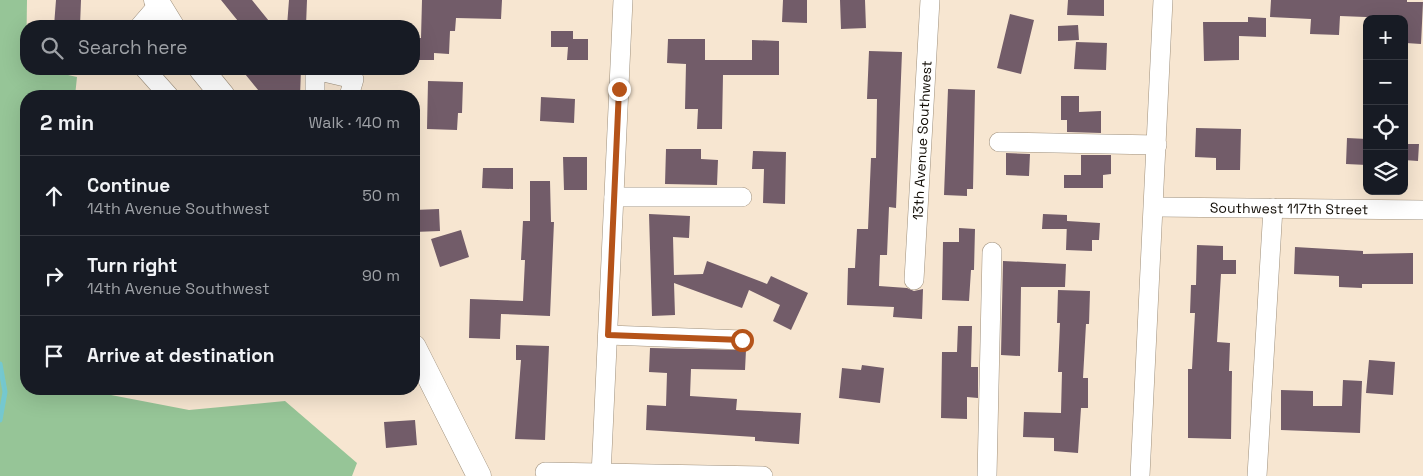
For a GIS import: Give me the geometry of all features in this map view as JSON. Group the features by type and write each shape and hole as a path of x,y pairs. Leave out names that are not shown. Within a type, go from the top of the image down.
{"main road":[{"path":"157,2 168,20"},
{"path":"206,75 219,90"},
{"path":"420,359 479,476"}],"street":[{"path":"601,474 623,0"},
{"name":"13th Avenue Southwest","path":"914,280 930,0"},
{"path":"1140,476 1155,207 1163,0"},
{"path":"144,20 157,2"},
{"path":"150,75 164,90"},
{"path":"314,90 315,75"},
{"path":"337,75 354,79 351,90"},
{"path":"999,142 1157,145"},
{"path":"614,196 742,197"},
{"name":"Southwest 117th Street","path":"1155,207 1423,210"},
{"path":"1258,476 1273,208"},
{"path":"987,476 992,252"},
{"path":"608,335 742,340"},
{"path":"545,472 762,476"}],"green space":[{"path":"0,0 27,0 27,20 20,20 20,75 68,75 77,77 76,90 20,90 20,395 111,395 189,410 285,401 357,463 352,476 0,476"}],"building":[{"path":"56,0 81,0 80,20 54,20"},
{"path":"221,0 252,0 268,20 237,20"},
{"path":"289,0 307,0 306,20 287,20"},
{"path":"422,0 502,0 501,19 456,18 455,31 450,31 449,54 434,53 434,60 420,60"},
{"path":"783,0 807,0 807,23 782,22"},
{"path":"840,0 865,0 866,28 841,29"},
{"path":"1068,0 1104,0 1104,16 1067,15"},
{"path":"1271,0 1407,0 1407,2 1423,2 1421,44 1408,43 1408,15 1340,16 1339,35 1310,34 1311,19 1270,17"},
{"path":"1010,14 1034,20 1021,74 997,68"},
{"path":"1248,17 1266,18 1266,37 1239,36 1239,60 1204,61 1203,22 1248,22"},
{"path":"1078,25 1079,40 1058,41 1058,26"},
{"path":"551,31 573,31 573,39 588,39 588,60 567,60 568,47 551,47"},
{"path":"668,39 705,39 705,60 752,60 752,40 779,41 779,75 723,75 722,129 697,129 698,109 685,109 686,64 667,63"},
{"path":"1076,42 1107,43 1106,70 1074,69"},
{"path":"869,51 902,52 896,208 889,207 887,255 880,255 879,286 907,288 914,291 923,289 922,319 893,317 894,307 847,305 848,268 855,268 857,229 868,229 871,158 876,158 877,99 867,99"},
{"path":"246,75 301,75 300,90 258,90"},
{"path":"428,81 463,82 462,113 458,113 457,130 427,129"},
{"path":"948,89 975,90 973,189 967,189 967,196 944,195"},
{"path":"1061,96 1079,96 1079,112 1101,111 1101,133 1067,132 1067,120 1061,120"},
{"path":"541,97 575,99 574,123 540,121"},
{"path":"1196,128 1241,129 1240,170 1216,170 1216,158 1195,157"},
{"path":"1347,138 1363,139 1363,165 1346,164"},
{"path":"1408,144 1419,144 1418,161 1408,160"},
{"path":"666,149 701,149 701,159 718,160 717,185 665,184"},
{"path":"753,151 786,152 785,204 763,203 764,169 752,169"},
{"path":"1006,153 1030,154 1029,176 1006,175"},
{"path":"1081,155 1111,155 1111,174 1103,175 1103,188 1064,188 1064,175 1081,175"},
{"path":"563,157 587,157 587,190 564,190"},
{"path":"483,168 513,168 513,189 482,188"},
{"path":"530,181 550,181 551,222 554,222 550,316 501,314 500,339 469,338 470,299 523,301 525,260 521,260 523,221 530,221"},
{"path":"439,209 440,231 420,232 420,210"},
{"path":"649,214 690,216 689,238 673,237 674,275 703,274 707,261 767,284 771,276 808,293 791,330 773,321 780,305 749,290 742,308 674,283 675,315 652,316"},
{"path":"1043,214 1067,215 1067,229 1042,229"},
{"path":"1067,221 1100,223 1099,240 1092,240 1092,251 1066,250"},
{"path":"959,228 975,229 974,270 971,270 969,301 942,300 943,242 959,242"},
{"path":"461,230 469,257 440,267 431,239"},
{"path":"1197,245 1223,246 1223,260 1236,260 1236,274 1221,274 1217,342 1230,343 1229,371 1232,371 1231,439 1188,438 1188,369 1192,369 1195,313 1190,313 1191,285 1196,285"},
{"path":"1295,247 1363,251 1363,254 1413,253 1413,284 1362,284 1362,288 1339,287 1339,276 1294,274"},
{"path":"1003,261 1066,264 1065,287 1021,287 1020,356 1001,355"},
{"path":"1058,290 1090,291 1089,324 1086,324 1083,378 1088,378 1088,408 1081,408 1078,453 1054,451 1054,438 1023,437 1024,412 1061,413 1062,372 1058,372 1060,323 1057,323"},
{"path":"958,326 972,326 971,367 978,367 978,398 967,397 967,419 941,418 942,352 957,352"},
{"path":"516,345 549,346 545,440 515,439 521,360 516,360"},
{"path":"650,348 746,350 745,370 691,369 690,396 737,399 736,410 801,413 799,444 755,441 755,437 646,430 647,405 666,406 667,373 649,372"},
{"path":"1369,360 1395,362 1393,395 1366,393"},
{"path":"862,365 884,368 880,403 839,398 842,368 861,370"},
{"path":"1343,380 1362,381 1360,433 1281,430 1281,390 1313,391 1313,406 1342,406"},
{"path":"415,420 417,445 386,448 384,422"}],"waterway":[{"path":"0,364 5,392 0,420"}],"route":[{"path":"619,89 608,335 742,340"}]}
